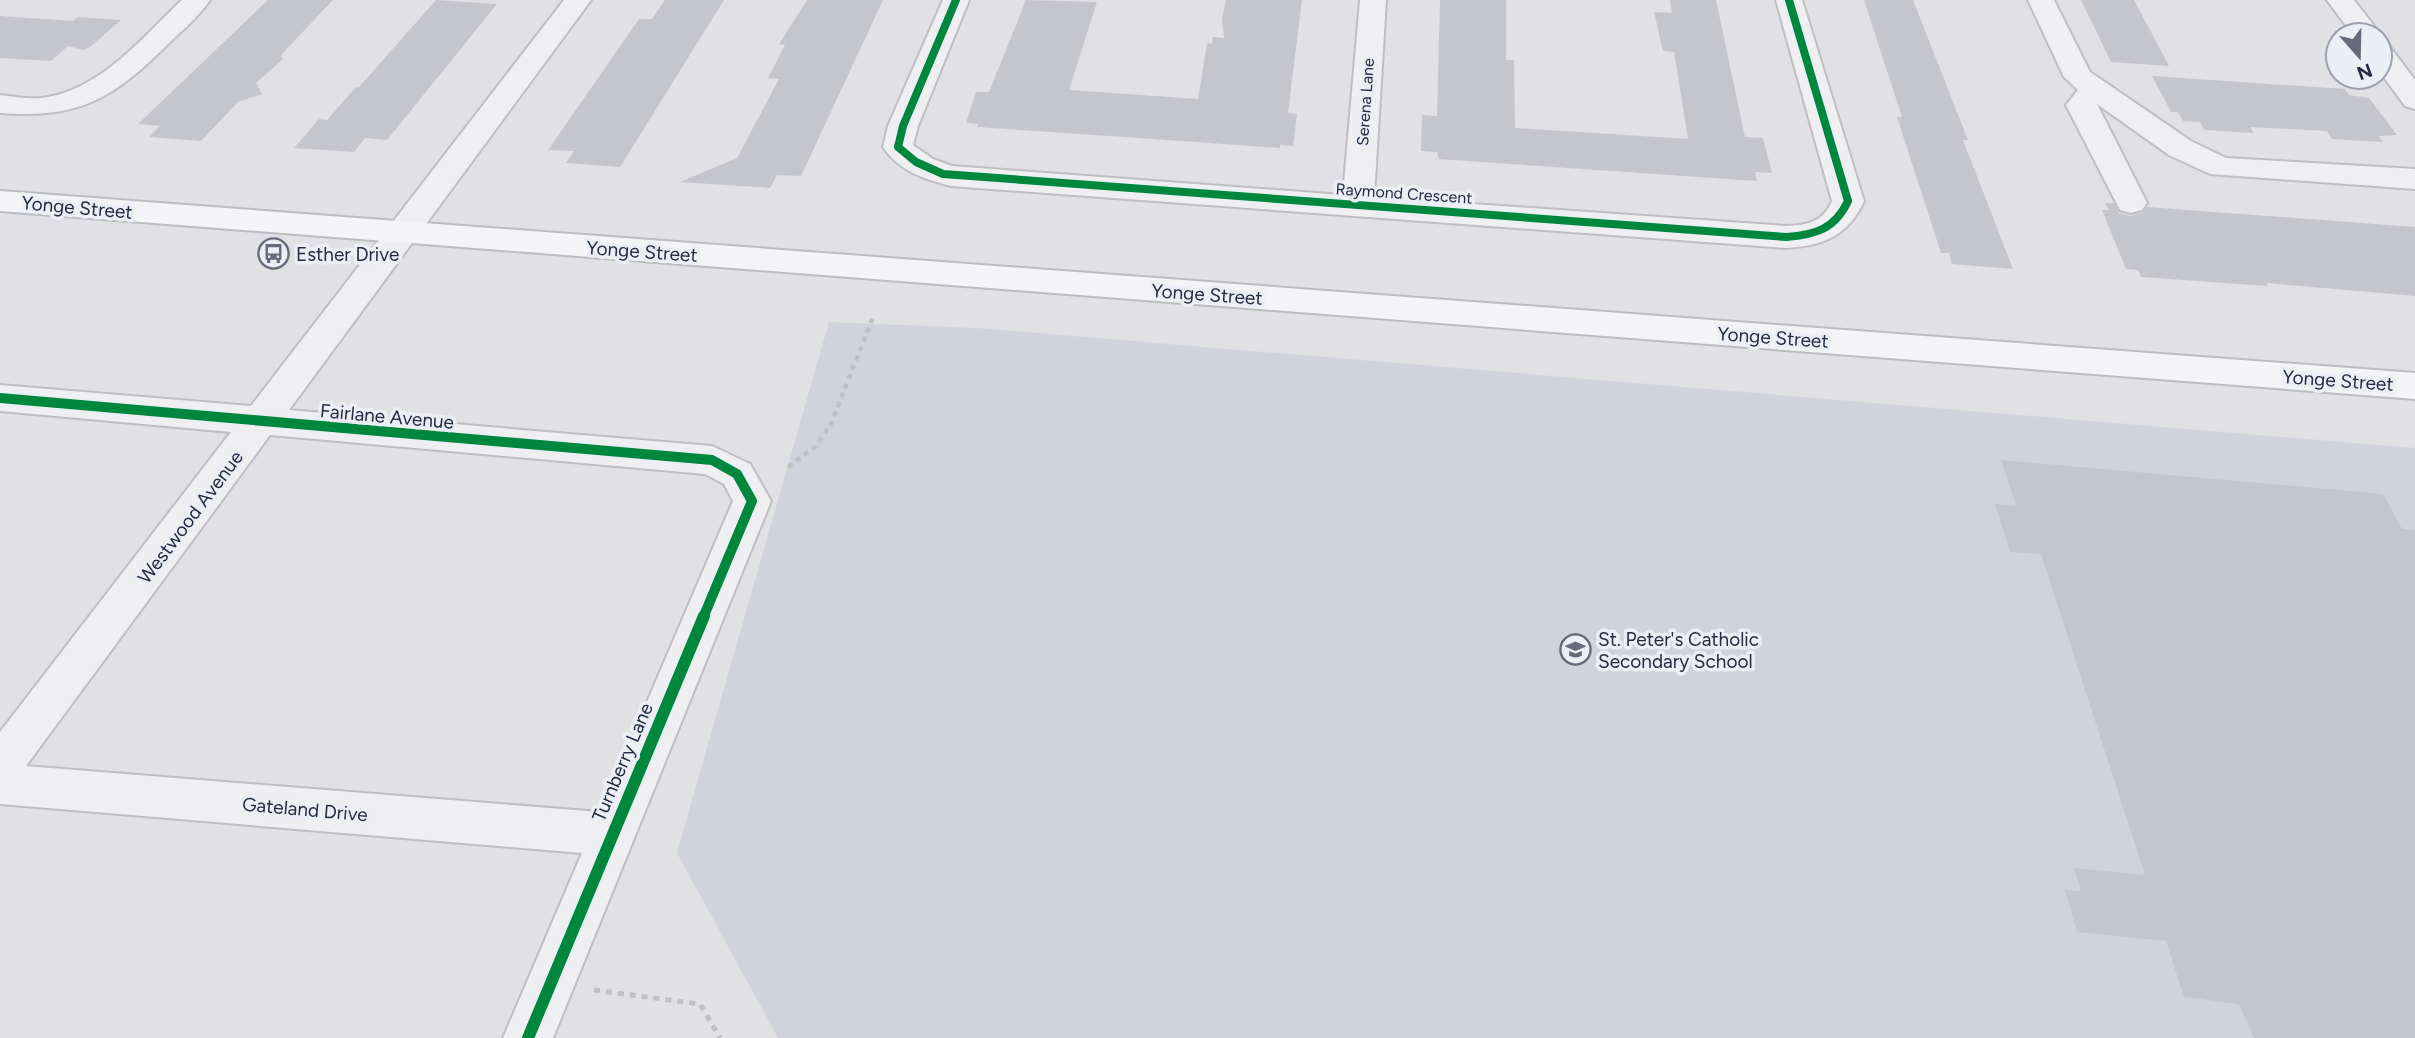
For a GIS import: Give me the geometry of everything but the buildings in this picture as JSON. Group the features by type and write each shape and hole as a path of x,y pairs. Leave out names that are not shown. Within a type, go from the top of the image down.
{"main road":[{"name":"Yonge Street","path":"0,201 2415,386"}],"street":[{"path":"0,104 47,107 92,92 113,80 197,0"},
{"path":"403,233 578,0"},
{"name":"Raymond Crescent","path":"956,0 903,126 898,147 910,160 928,170 951,176 1786,237 1823,233 1840,218 1847,201 1789,0"},
{"name":"Serena Lane","path":"1358,205 1373,0"},
{"path":"2040,0 2078,77 2180,148 2221,167 2415,179"},
{"path":"2340,0 2356,21"},
{"path":"2395,61 2415,100"},
{"path":"2093,89 2081,105 2131,203"},
{"name":"Westwood Avenue","path":"0,766 403,233"},
{"name":"Fairlane Avenue","path":"0,398 261,423 712,460 737,474 752,501"},
{"name":"Turnberry Lane","path":"528,1038 752,501"},
{"name":"Gateland Drive","path":"0,784 611,834"}],"path":[{"path":"788,467 815,447 830,426 873,317"},
{"path":"619,993 700,1004 720,1038"}],"shaded area":[{"name":"St. Peter's Catholic Secondary School","path":"829,322 976,328 2415,448 2415,1038 778,1038 677,853"}],"cycle path":[{"path":"956,0 903,126 898,147 916,162 943,174 1786,237 1816,233 1831,226 1838,220 1848,201 1789,0"},
{"path":"0,398 712,460 737,474 752,501 528,1038"}],"place":[{"name":"Esther Drive","path":"273,254"},
{"name":"St. Peter's Catholic Secondary School","path":"1575,650"}]}
